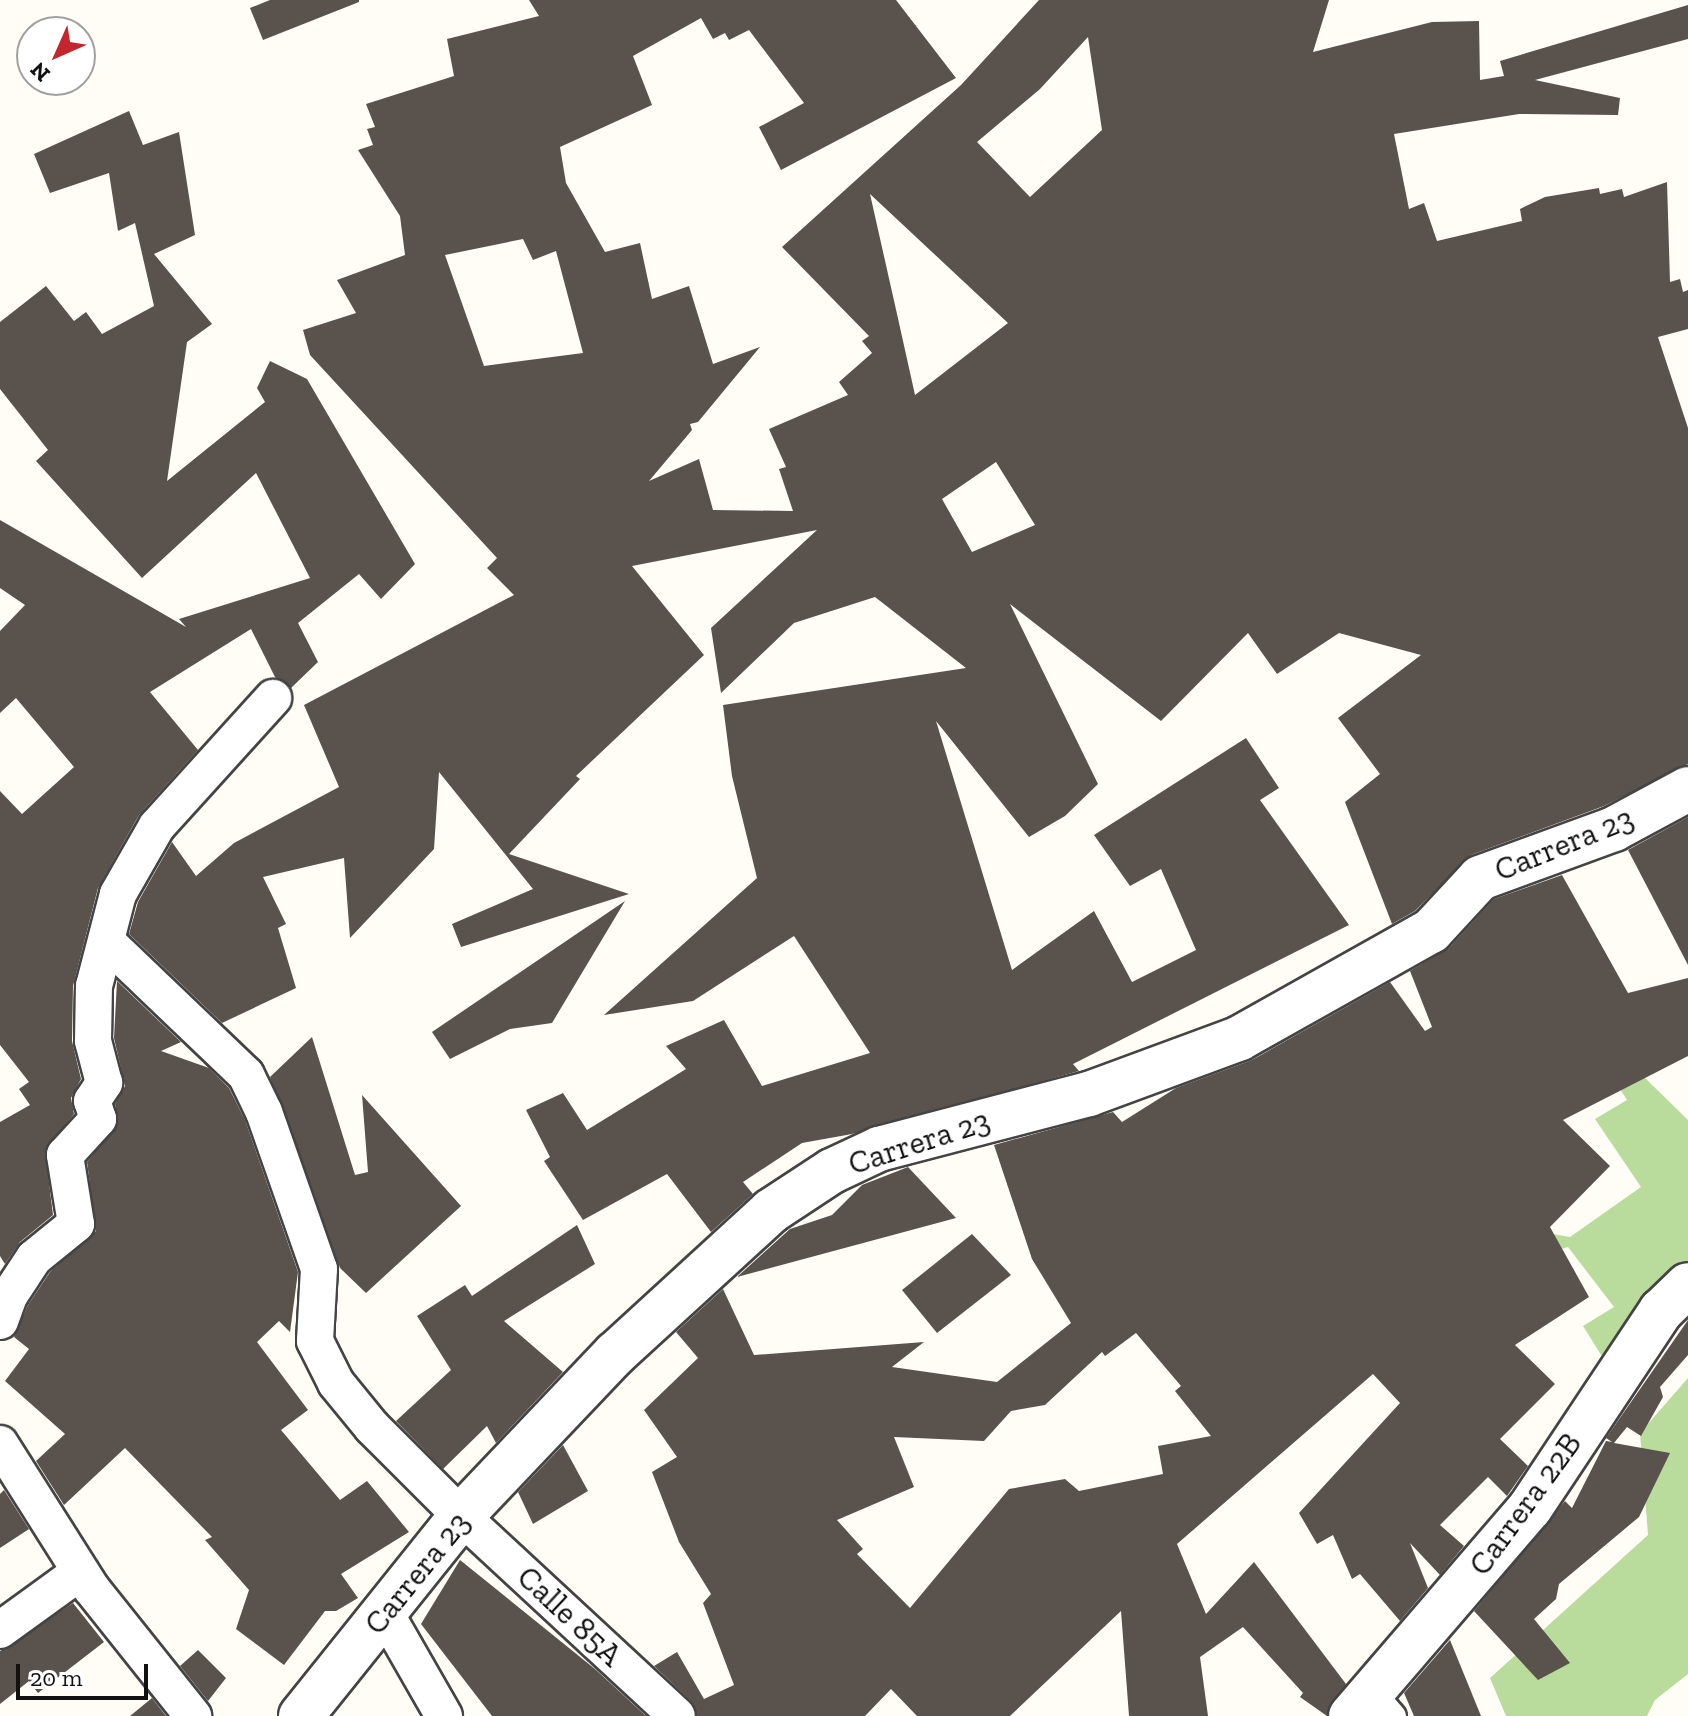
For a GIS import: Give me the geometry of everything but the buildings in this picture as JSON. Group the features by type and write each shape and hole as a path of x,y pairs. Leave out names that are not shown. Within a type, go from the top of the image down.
{"street":[{"path":"0,1321 9,1296 34,1258 76,1224 65,1155 98,1119 92,1101 104,1083 93,1041 94,986 118,894 157,826 273,698"},
{"name":"Carrera 23","path":"301,1716 461,1516 615,1354 771,1211 832,1171 879,1149 1089,1094 1240,1038 1431,931 1480,878 1614,829 1688,789"},
{"name":"Calle 85A","path":"107,942 246,1075 264,1112 319,1269 315,1341 336,1383 372,1427 461,1516 677,1716"},
{"name":"Carrera 22B","path":"1372,1707 1530,1508 1661,1311 1688,1285"},
{"path":"0,1444 80,1572 193,1716"},
{"path":"0,1630 80,1572"},
{"path":"385,1613 444,1716"}],"green space":[{"path":"1560,995 1688,1120 1688,1306 1603,1358 1583,1326 1614,1307 1568,1247 1551,1252 1553,1234 1570,1237 1641,1187 1595,1119 1627,1100"},
{"path":"1688,1378 1688,1674 1655,1700 1647,1716 1506,1716 1490,1678 1648,1535 1640,1433"}]}
